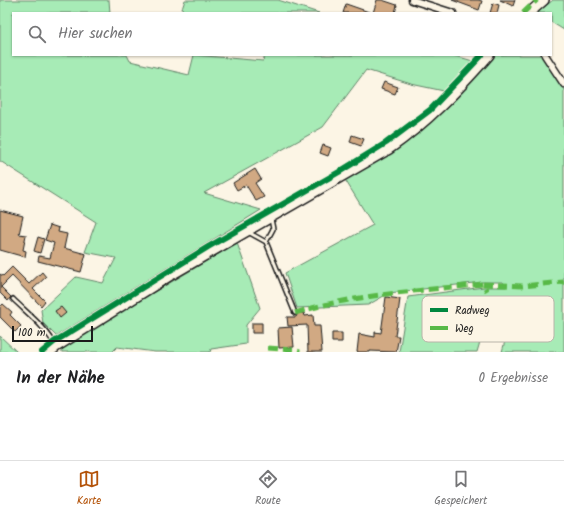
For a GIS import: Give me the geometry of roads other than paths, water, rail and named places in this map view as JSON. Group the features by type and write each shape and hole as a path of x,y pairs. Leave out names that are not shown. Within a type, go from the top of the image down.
{"main road":[{"path":"530,12 544,0"},
{"path":"55,350 171,275 371,160 408,136 440,108 488,56"}],"street":[{"path":"412,0 450,12"},
{"path":"546,56 564,84"}],"lane":[{"path":"266,242 273,229 271,218"},
{"path":"246,231 266,242 295,313"},
{"path":"13,299 54,342 55,350"}]}
